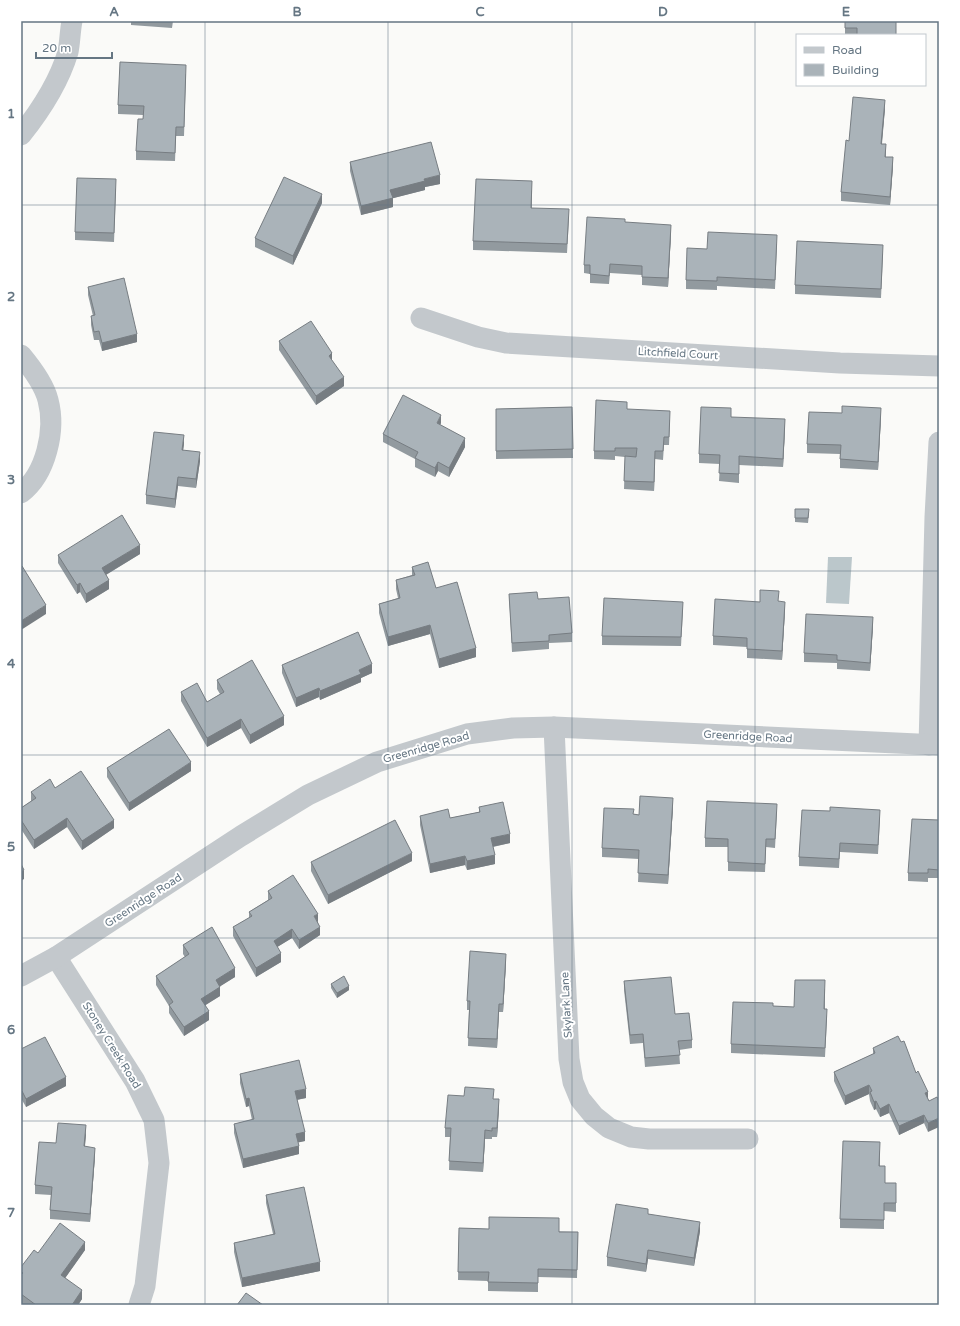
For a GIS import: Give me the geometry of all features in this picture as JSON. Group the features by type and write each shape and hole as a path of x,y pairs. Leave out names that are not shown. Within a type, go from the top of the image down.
{"street":[{"path":"21,135 34,119 57,81 68,50 72,21"},
{"name":"Litchfield Court","path":"421,318 506,343 840,363 939,366"},
{"path":"21,355 37,376 48,399 51,422 48,448 40,471 21,493"},
{"path":"934,745 935,517 939,442"},
{"name":"Greenridge Road","path":"21,976 56,957 241,836 308,795 377,762 467,734 513,728 554,727 934,745"},
{"name":"Skylark Lane","path":"554,727 570,1059 573,1082 580,1099 594,1116 609,1128 631,1136 650,1139 748,1139"},
{"name":"Stoney Creek Road","path":"56,957 135,1081 154,1120 159,1163 145,1286 139,1305"}],"shaded area":[{"path":"828,557 852,557 849,604 826,603"}],"building":[{"path":"845,21 896,21 896,34 857,34 857,28 845,28"},
{"path":"120,62 186,65 184,127 176,127 175,153 136,151 138,119 143,119 144,106 118,105"},
{"path":"853,97 885,100 881,144 886,144 885,157 893,157 890,197 841,192 846,140 849,141"},
{"path":"431,142 440,175 424,179 425,181 390,190 393,198 361,206 350,162"},
{"path":"284,177 322,194 293,256 255,238"},
{"path":"77,178 116,179 114,233 75,232"},
{"path":"476,179 532,181 531,208 569,209 567,244 473,241"},
{"path":"587,217 625,219 625,222 671,225 668,278 642,277 642,266 610,264 609,276 590,274 590,265 584,265"},
{"path":"708,232 777,235 775,280 717,277 717,281 686,280 687,248 707,249"},
{"path":"797,241 883,245 881,289 795,285"},
{"path":"124,278 137,334 102,343 99,331 94,332 91,316 95,315 88,287"},
{"path":"311,321 332,353 329,356 344,377 316,396 279,341"},
{"path":"403,395 441,415 437,423 465,438 449,468 438,462 435,468 415,458 418,452 383,434"},
{"path":"596,400 627,402 627,409 670,411 669,437 664,437 663,451 655,451 654,482 624,481 625,456 636,457 637,448 615,448 615,451 594,451"},
{"path":"842,406 881,408 878,462 840,459 841,445 807,444 809,412 842,413"},
{"path":"572,407 573,449 496,451 496,409"},
{"path":"701,407 731,408 731,417 785,419 783,459 739,456 739,474 719,473 720,455 699,454"},
{"path":"154,432 184,435 182,450 200,452 196,479 178,477 175,499 146,495"},
{"path":"795,509 809,509 808,518 795,518"},
{"path":"122,515 140,545 102,568 109,580 86,594 80,583 77,585 58,555"},
{"path":"428,562 436,588 457,582 476,648 439,659 430,625 388,637 379,604 400,598 396,580 415,575 412,567"},
{"path":"21,566 46,605 21,621"},
{"path":"760,590 779,591 778,601 785,602 782,651 747,649 747,638 713,636 715,599 760,602"},
{"path":"537,592 538,599 569,597 572,633 549,635 549,641 512,643 509,594"},
{"path":"604,598 683,602 681,637 602,636"},
{"path":"806,614 873,617 870,663 837,660 837,655 804,653"},
{"path":"358,632 372,664 359,670 361,674 320,691 319,688 296,698 282,665"},
{"path":"252,660 284,716 250,735 241,719 207,738 181,692 197,683 207,702 224,692 217,680"},
{"path":"169,729 191,762 129,803 107,768"},
{"path":"81,771 114,820 82,841 67,818 34,840 21,820 21,808 36,798 31,792 50,779 55,788"},
{"path":"640,796 673,798 668,875 638,873 639,850 602,848 604,808 634,809 633,814 639,815"},
{"path":"707,801 777,804 775,839 766,839 765,864 728,862 728,839 705,838"},
{"path":"503,802 510,834 491,838 495,855 467,861 465,856 430,864 420,816 448,809 450,818 480,812 479,807"},
{"path":"830,807 880,810 878,845 840,843 839,859 799,857 802,810 830,811"},
{"path":"912,819 939,820 939,870 928,869 928,873 908,873"},
{"path":"395,820 412,853 328,895 311,862"},
{"path":"21,864 24,870 21,872"},
{"path":"293,875 318,914 314,916 320,927 299,940 292,929 274,941 281,953 256,968 233,927 252,916 249,912 272,898 268,891"},
{"path":"212,927 235,968 216,980 220,987 201,999 209,1011 184,1027 169,1005 173,1002 156,976 189,954 183,945"},
{"path":"470,951 506,954 503,1004 499,1004 497,1039 468,1038 470,1001 467,1001"},
{"path":"344,976 349,986 337,993 331,984"},
{"path":"671,977 675,1014 689,1013 692,1040 678,1041 680,1055 645,1058 643,1034 630,1035 624,981"},
{"path":"795,980 825,980 824,1009 827,1009 825,1048 731,1044 733,1002 773,1003 773,1006 794,1007"},
{"path":"898,1036 901,1042 904,1041 916,1073 918,1071 928,1092 925,1093 929,1101 937,1097 939,1101 939,1118 928,1123 924,1115 899,1126 889,1104 880,1109 876,1101 874,1102 869,1085 845,1096 834,1072 875,1053 873,1048"},
{"path":"45,1037 66,1077 26,1099 22,1091 21,1092 21,1049"},
{"path":"299,1060 306,1089 295,1091 305,1132 296,1134 299,1146 243,1159 234,1124 254,1119 249,1098 246,1099 240,1074"},
{"path":"465,1087 494,1089 493,1099 499,1099 497,1128 492,1128 492,1131 485,1130 483,1163 449,1161 451,1128 445,1128 448,1095 464,1096"},
{"path":"58,1123 86,1125 84,1146 95,1148 90,1214 50,1210 52,1187 35,1185 39,1142 56,1143"},
{"path":"843,1141 880,1142 879,1166 885,1166 885,1183 896,1183 896,1203 884,1203 884,1220 840,1219"},
{"path":"304,1187 320,1262 242,1278 234,1243 275,1234 266,1195"},
{"path":"616,1204 648,1209 648,1214 700,1222 694,1258 648,1250 646,1264 607,1257"},
{"path":"489,1217 559,1218 559,1232 578,1232 577,1270 538,1269 538,1283 488,1282 489,1272 458,1272 459,1228 489,1229"},
{"path":"60,1223 85,1242 61,1275 82,1290 72,1305 36,1305 21,1294 21,1275 23,1273 21,1271 21,1267 34,1250 38,1253"},
{"path":"246,1293 263,1305 237,1305"}]}
